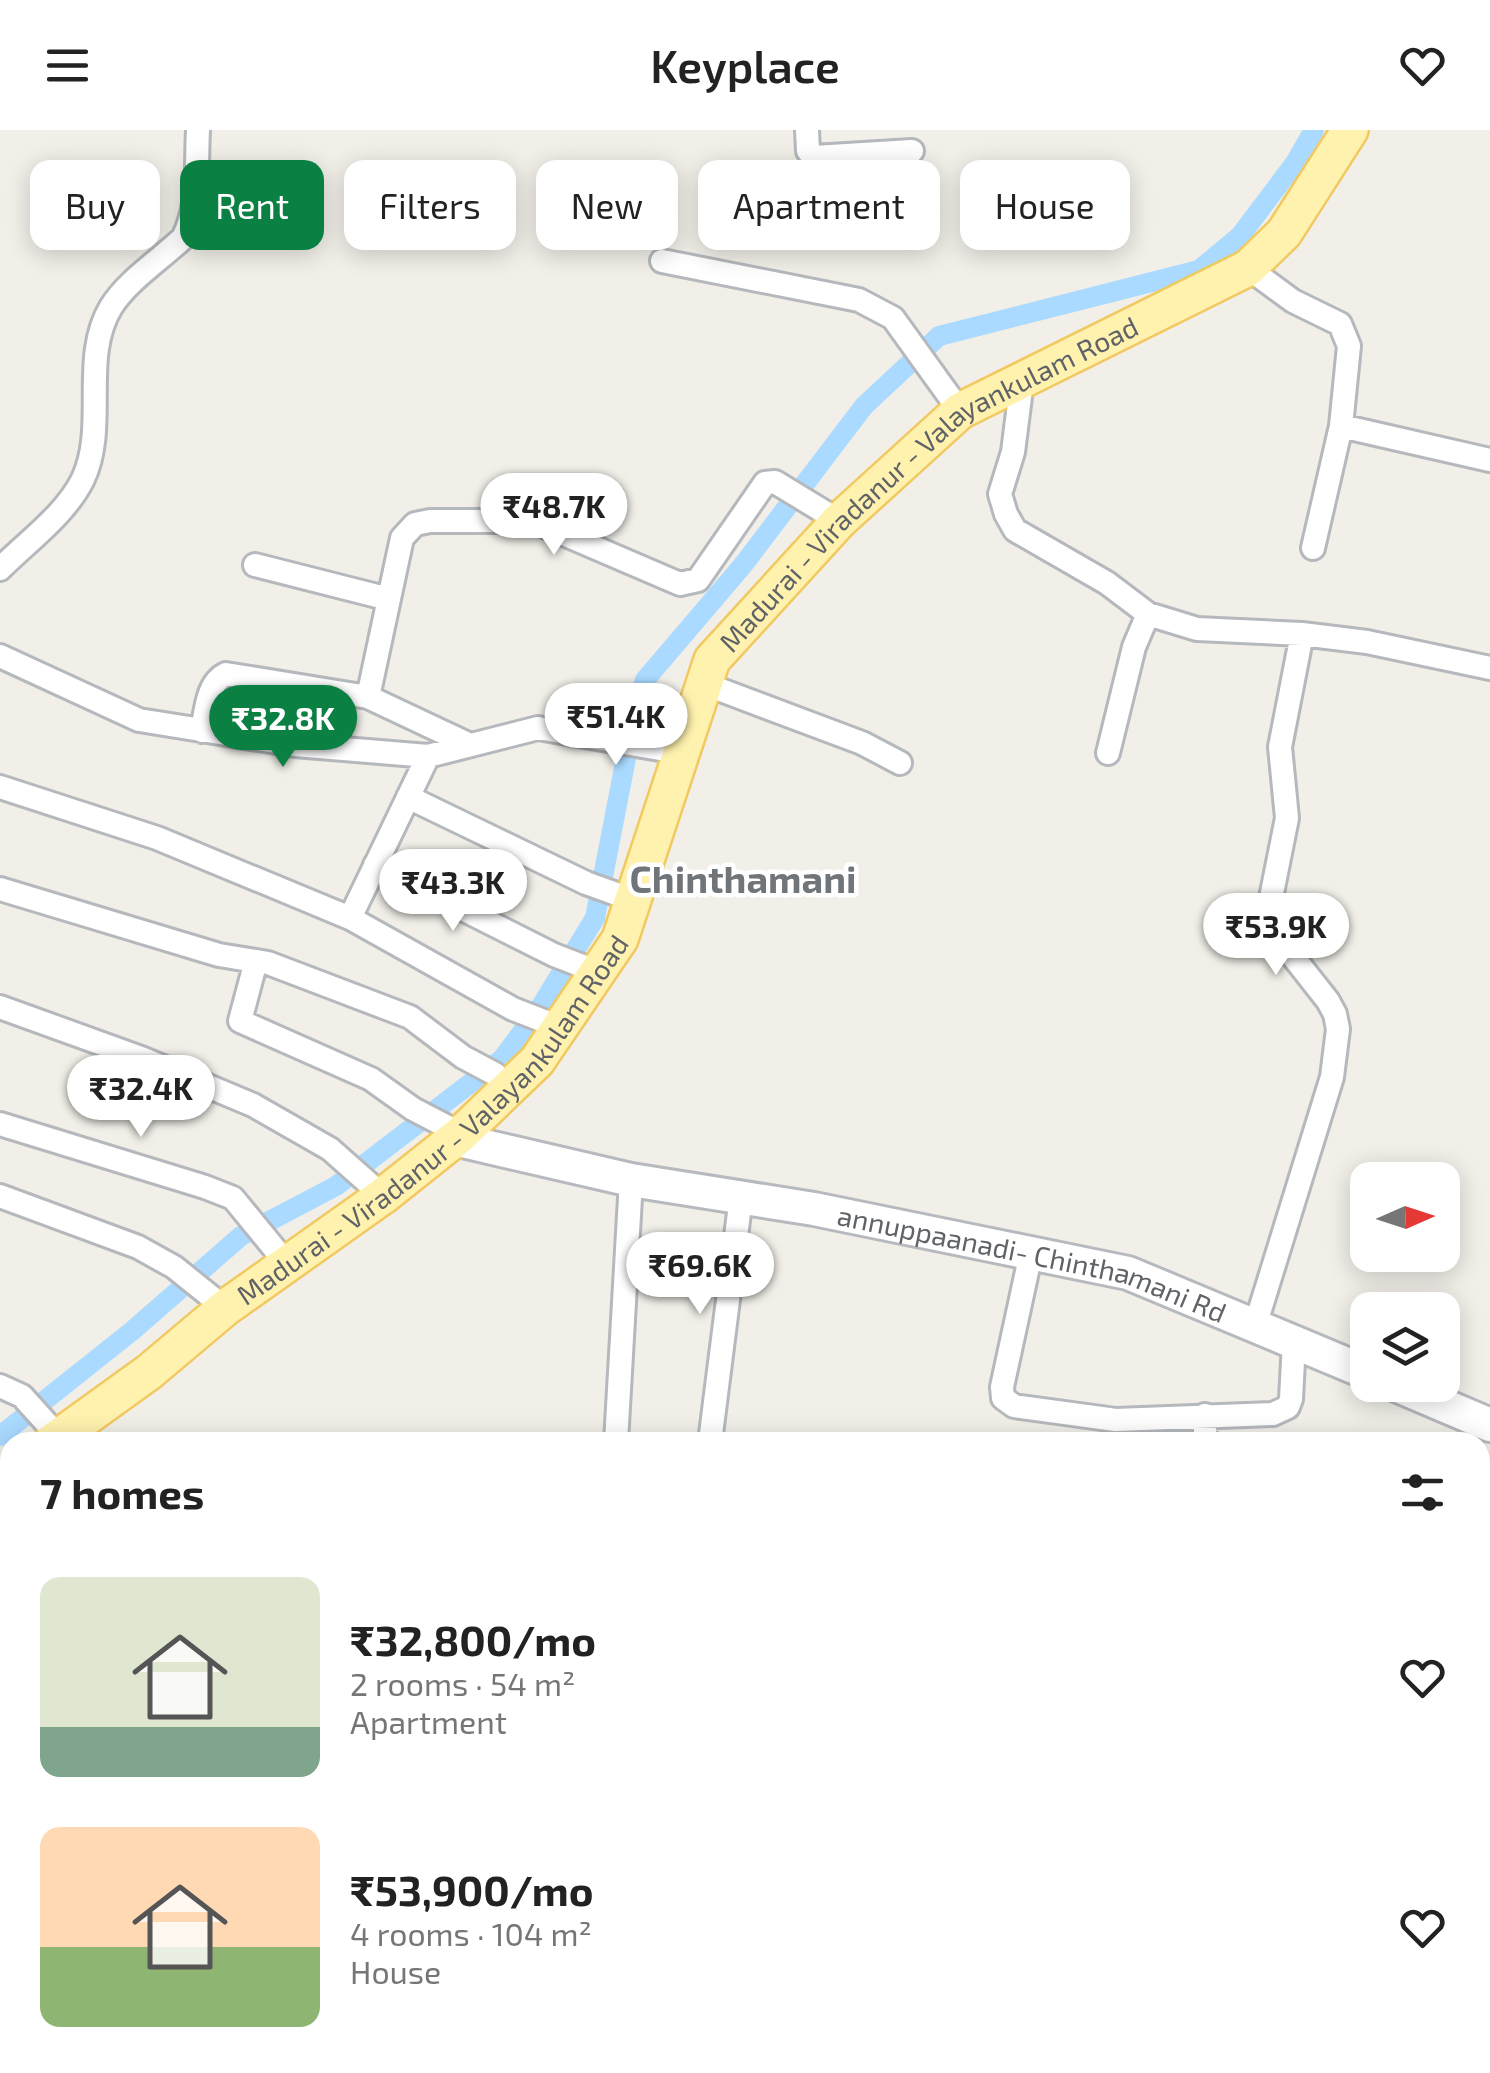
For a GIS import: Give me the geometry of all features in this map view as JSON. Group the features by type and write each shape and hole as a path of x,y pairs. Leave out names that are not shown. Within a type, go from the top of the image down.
{"main road":[{"name":"Madurai - Viradanur - Valayankulam Road","path":"43,1422 150,1372 214,1299 287,1264 452,1132 553,1026 588,969 620,939 623,896 665,750 704,684 712,660 827,513 953,401 1022,381 1248,268 1284,233 1350,130"}],"street":[{"path":"0,569 74,495 84,476 93,448 100,335 112,306 188,229 194,208 198,130"},
{"path":"807,130 808,152 814,158 912,151"},
{"path":"662,261 859,300 893,318 953,401"},
{"path":"1248,268 1293,301 1340,324 1349,346 1342,426 1313,548"},
{"path":"1022,381 1013,452 1000,494 1006,514 1015,530 1107,583 1148,614 1197,629 1302,634 1367,642 1490,668"},
{"path":"1342,426 1490,460"},
{"path":"368,697 402,538 416,524 430,520 533,520 680,584 690,584 698,580 765,483 775,482 827,513"},
{"path":"255,565 389,600"},
{"path":"1108,753 1134,647 1148,614"},
{"path":"1255,1326 1332,1078 1338,1029 1336,1014 1328,1002 1269,926 1287,818 1280,747 1302,634"},
{"path":"0,656 139,720 296,745 428,756 538,728 665,750"},
{"path":"202,731 213,685 226,674 368,697 470,745"},
{"path":"704,684 862,743 900,763"},
{"path":"350,918 428,756"},
{"path":"0,787 157,838 350,918 513,1009 553,1026"},
{"path":"408,797 586,883 623,896"},
{"path":"375,866 588,969"},
{"path":"0,888 219,955 256,961 410,1017 502,1082"},
{"path":"256,961 240,1021 371,1079 452,1132"},
{"path":"0,1008 141,1058 252,1105 330,1150 377,1190"},
{"path":"0,1124 234,1198 287,1264"},
{"name":"annuppaanadi- Chinthamani Rd","path":"452,1132 630,1180 741,1197 1128,1273 1350,1365"},
{"path":"617,1432 630,1180"},
{"path":"0,1196 138,1247 214,1299"},
{"path":"711,1432 741,1197"},
{"path":"1031,1253 1002,1387 1003,1398 1014,1406 1116,1420 1274,1414 1288,1407 1294,1342"},
{"path":"0,1386 43,1422"},
{"path":"1437,1402 1490,1424"},
{"path":"1205,1416 1206,1432"}],"waterway":[{"path":"5,1432 132,1331 241,1236 336,1186 502,1059 538,1011 595,918 632,727 645,680 743,565 864,406 939,336 1199,270 1240,236 1295,163 1314,130"}],"district":[{"name":"Chinthamani","path":"743,878"}]}
